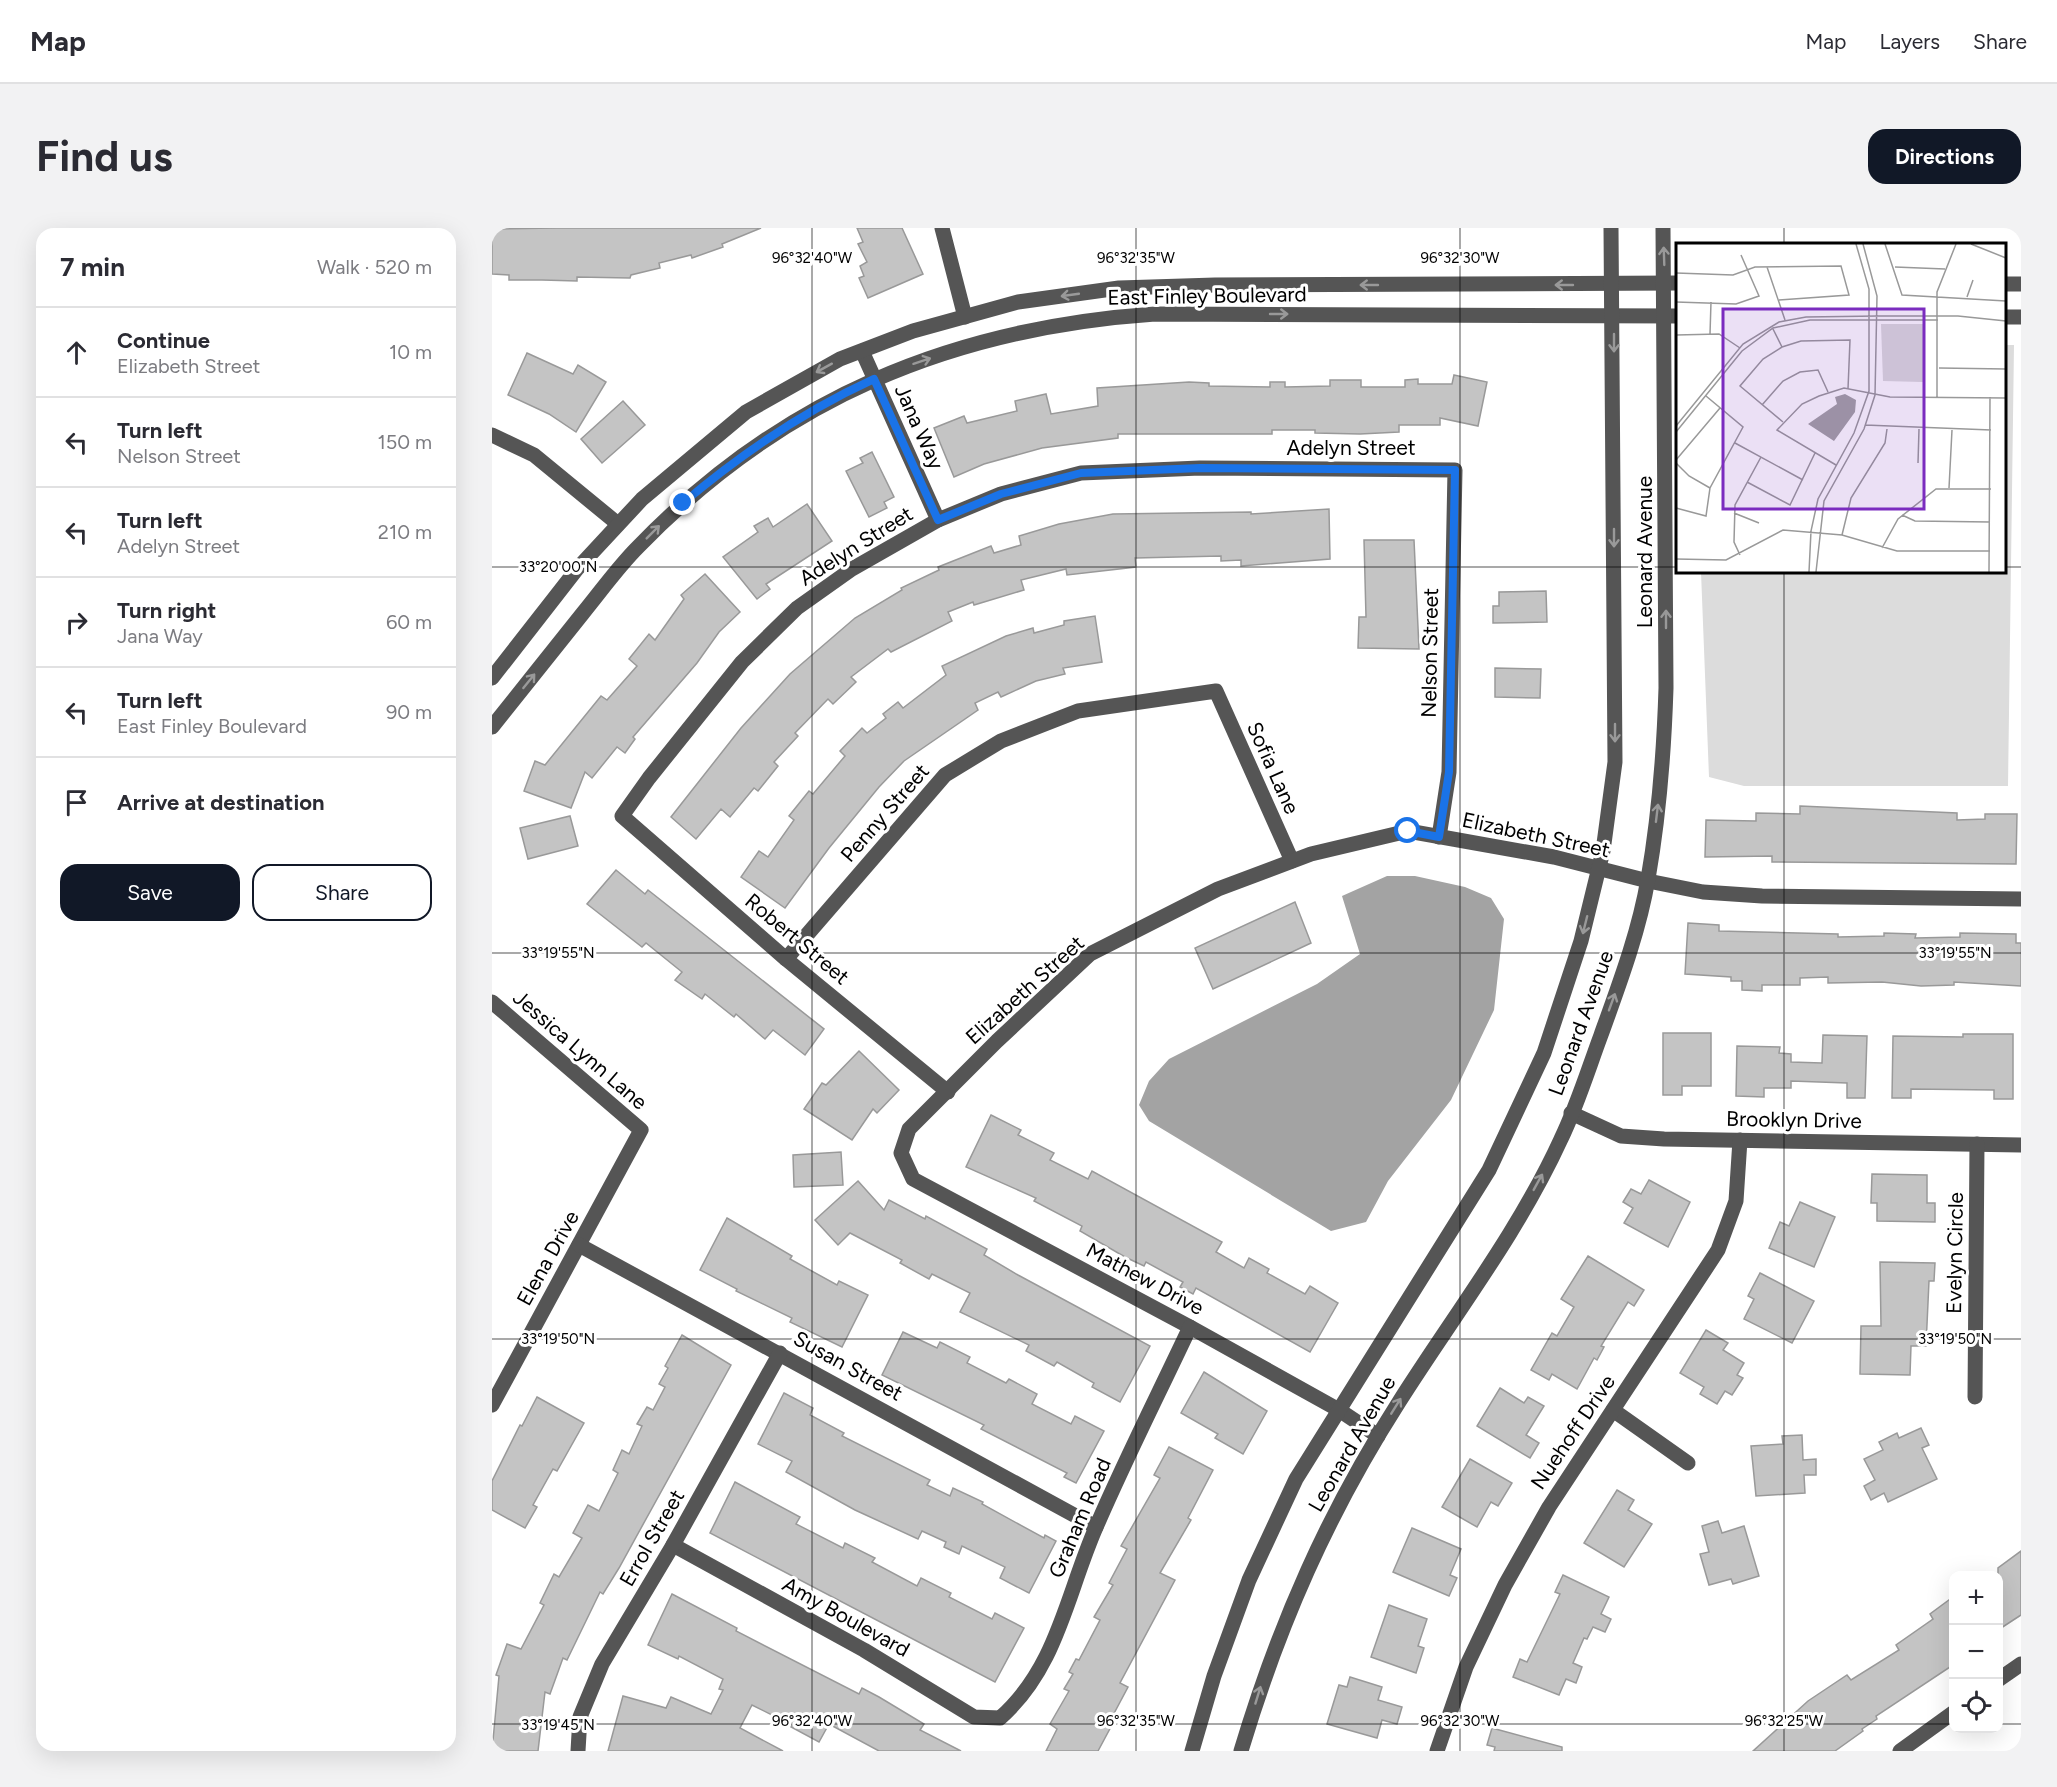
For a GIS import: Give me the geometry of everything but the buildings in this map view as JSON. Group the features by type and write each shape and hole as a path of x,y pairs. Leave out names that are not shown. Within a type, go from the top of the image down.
{"street":[{"path":"942,228 965,317"},
{"name":"Leonard Avenue","path":"1192,1751 1214,1676 1249,1580 1296,1479 1489,1170 1544,1053 1581,940 1599,869 1615,762 1614,284 1611,228"},
{"name":"Leonard Avenue","path":"1241,1751 1259,1690 1292,1600 1342,1496 1378,1436 1510,1233 1561,1139 1623,973 1648,881 1664,756 1671,283 1663,228"},
{"name":"East Finley Boulevard","path":"492,678 577,568 618,524 642,499 746,412 840,359 913,331 1018,302 1119,288 1215,285 1671,283"},
{"name":"East Finley Boulevard","path":"492,727 618,569 683,503 743,455 819,406 874,379 936,356 1017,333 1123,316 1190,314 1671,316"},
{"name":"Jana Way","path":"862,351 938,520"},
{"path":"492,435 534,455 618,524"},
{"name":"Adelyn Street","path":"622,816 649,778 742,662 797,608 852,569 938,520 1001,494 1081,473 1200,468 1455,470"},
{"name":"Nelson Street","path":"1439,837 1449,772 1455,470"},
{"name":"Sofia Lane","path":"1216,691 1292,861"},
{"name":"Penny Street","path":"786,959 945,775 1001,741 1078,711 1216,691"},
{"name":"Robert Street","path":"622,816 786,959 948,1092"},
{"name":"Elizabeth Street","path":"901,1153 909,1129 997,1041 1090,954 1218,889 1311,854 1408,831 1554,857 1648,881 1703,892 1762,896 2021,899"},
{"name":"Jessica Lynn Lane","path":"492,1002 641,1130"},
{"name":"Brooklyn Drive","path":"1571,1113 1621,1136 2021,1145"},
{"name":"Elena Drive","path":"492,1405 641,1130"},
{"name":"Nuehoff Drive","path":"1437,1751 1466,1667 1505,1585 1549,1507 1718,1250 1736,1201 1740,1140"},
{"name":"Evelyn Circle","path":"1975,1397 1977,1144"},
{"name":"Mathew Drive","path":"901,1153 913,1179 1190,1327 1339,1410 1378,1436"},
{"name":"Susan Street","path":"579,1245 1096,1527"},
{"name":"Graham Road","path":"1000,1718 1020,1700 1046,1661 1096,1527 1190,1327"},
{"name":"Errol Street","path":"578,1751 580,1717 602,1664 673,1545 780,1353"},
{"path":"1613,1410 1688,1463"},
{"name":"Amy Boulevard","path":"673,1545 864,1650 974,1717 1000,1718"},
{"path":"1999,1679 2021,1664"},
{"path":"1900,1751 1949,1715"}],"shaded area":[{"path":"2006,345 2014,345 2008,786 1744,786 1709,777 1701,573 2006,573"},
{"path":"1387,876 1415,876 1465,887 1491,898 1504,919 1494,1010 1451,1100 1388,1181 1366,1222 1331,1231 1149,1121 1139,1105 1149,1081 1169,1059 1317,984 1360,954 1342,896"}],"route":[{"path":"683,503 743,455 785,427 819,406 874,379 938,520 1001,494 1081,473 1200,468 1455,470 1449,772 1439,837 1408,831"}]}
